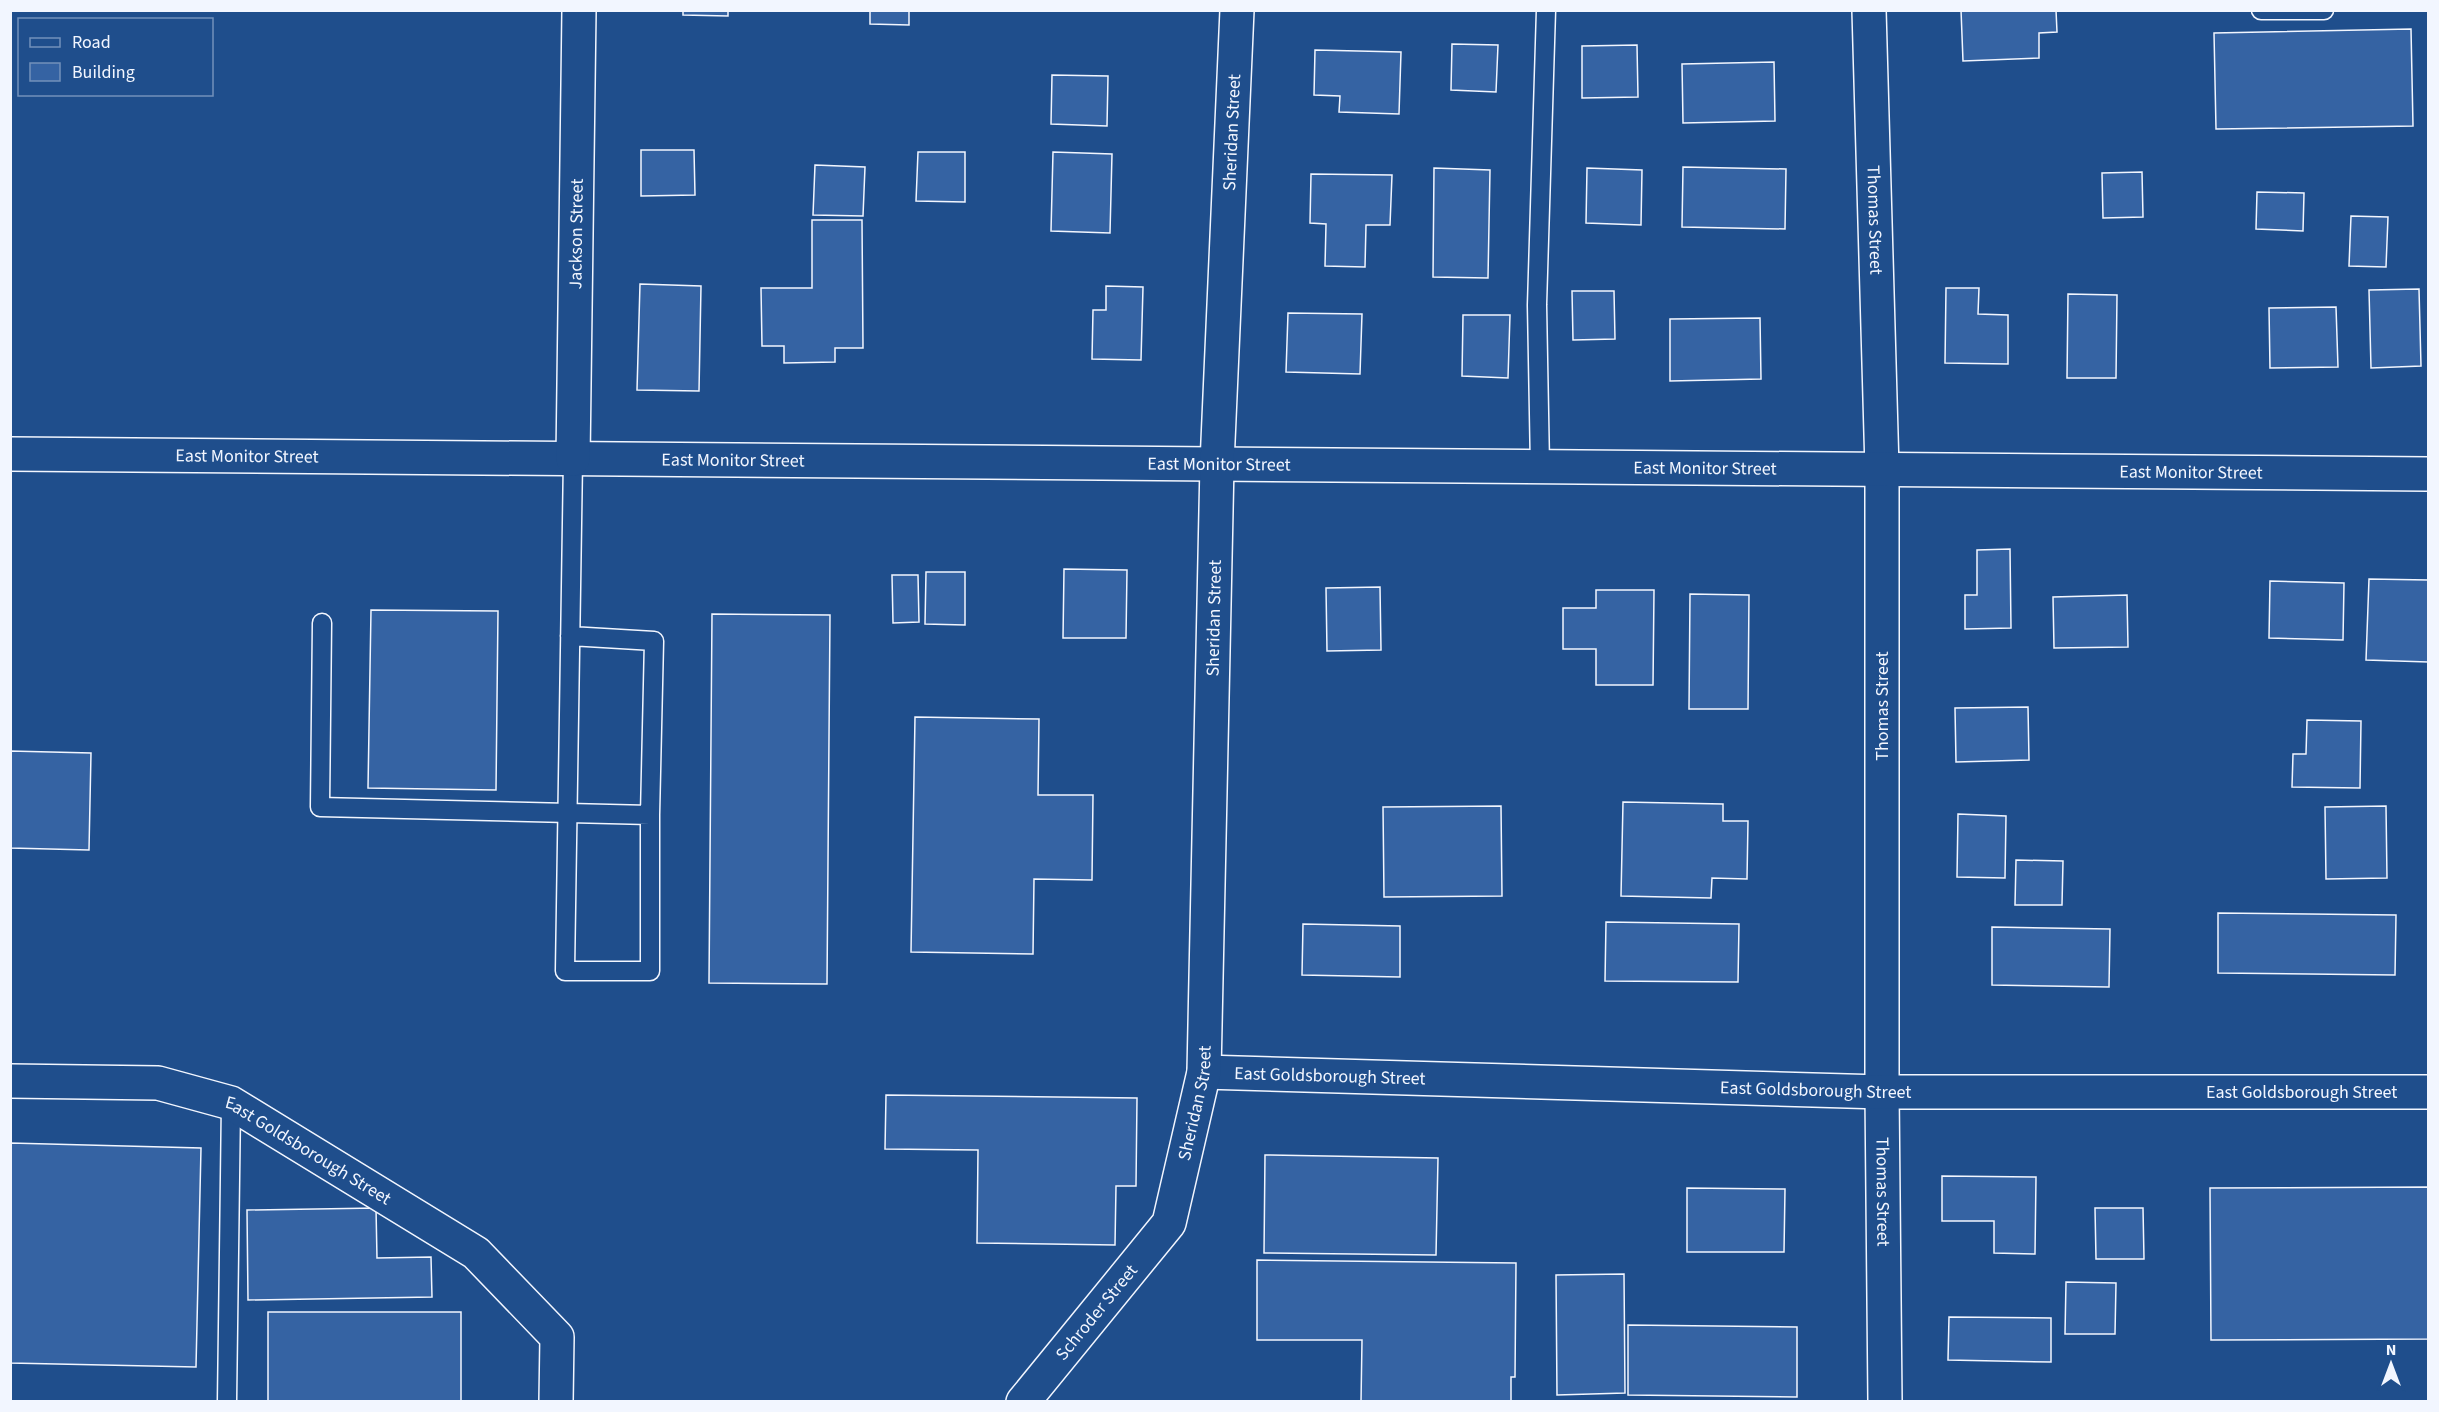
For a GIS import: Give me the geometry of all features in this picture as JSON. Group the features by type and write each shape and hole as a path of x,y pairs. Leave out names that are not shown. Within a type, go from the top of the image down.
{"street":[{"name":"Jackson Street","path":"573,459 579,10"},
{"name":"Sheridan Street","path":"1169,1223 1204,1072 1217,464 1238,10"},
{"name":"Thomas Street","path":"1869,10 1882,469 1882,1092 1886,1401"},
{"name":"East Monitor Street","path":"10,454 2428,474"},
{"name":"East Goldsborough Street","path":"1204,1072 1882,1092 2428,1092"},
{"name":"East Goldsborough Street","path":"10,1081 158,1083 231,1103 476,1253 557,1337 556,1401"},
{"name":"Schroder Street","path":"1023,1401 1169,1223"}],"lane":[{"path":"1540,466 1538,305 1546,10"},
{"path":"2261,10 2324,10"},
{"path":"570,636 654,640 650,815 650,971 565,970 567,812 573,459"},
{"path":"322,623 320,807 650,815"},
{"path":"227,1401 231,1103"}],"building":[{"path":"683,10 728,10 728,16 683,15"},
{"path":"870,10 909,10 909,25 870,24"},
{"path":"1961,10 2056,10 2057,32 2039,33 2039,58 1963,61"},
{"path":"2411,29 2413,126 2216,129 2214,33"},
{"path":"1452,44 1498,45 1496,92 1451,90"},
{"path":"1637,45 1638,97 1582,98 1582,46"},
{"path":"1315,50 1401,52 1399,114 1339,112 1340,96 1314,95"},
{"path":"1774,62 1775,121 1683,123 1682,64"},
{"path":"1052,75 1108,76 1107,126 1051,124"},
{"path":"641,150 694,150 695,195 641,196"},
{"path":"918,152 965,152 965,202 916,201"},
{"path":"1053,152 1112,154 1110,233 1051,231"},
{"path":"815,165 865,167 863,216 813,215"},
{"path":"1683,167 1786,169 1785,229 1682,227"},
{"path":"1434,168 1490,170 1488,278 1433,277"},
{"path":"1587,168 1642,170 1641,225 1586,223"},
{"path":"2142,172 2143,217 2103,218 2102,173"},
{"path":"1311,174 1392,175 1390,225 1366,225 1365,267 1325,266 1326,224 1310,223"},
{"path":"2257,192 2304,193 2303,231 2256,229"},
{"path":"2351,216 2388,217 2386,267 2349,266"},
{"path":"812,220 862,220 863,348 835,348 835,362 784,363 784,346 762,346 761,288 812,288"},
{"path":"640,284 701,286 699,391 637,390"},
{"path":"1106,286 1143,287 1141,360 1092,359 1093,310 1106,310"},
{"path":"1946,288 1979,288 1978,314 2008,315 2008,364 1945,363"},
{"path":"2419,289 2421,366 2371,368 2369,290"},
{"path":"1572,291 1614,291 1615,339 1573,340"},
{"path":"2068,294 2117,295 2116,378 2067,378"},
{"path":"2336,307 2338,367 2270,368 2269,308"},
{"path":"1288,313 1362,314 1360,374 1286,372"},
{"path":"1463,315 1510,315 1508,378 1462,376"},
{"path":"1760,318 1761,379 1670,381 1670,319"},
{"path":"2010,549 2011,628 1965,629 1965,595 1977,595 1977,550"},
{"path":"1064,569 1127,570 1126,638 1063,638"},
{"path":"926,572 965,572 965,625 925,624"},
{"path":"892,575 918,575 919,622 893,623"},
{"path":"2369,579 2428,580 2428,662 2366,660"},
{"path":"2270,581 2344,583 2343,640 2269,638"},
{"path":"1380,587 1381,650 1327,651 1326,588"},
{"path":"1596,590 1654,590 1653,685 1596,685 1596,649 1563,649 1563,608 1596,608"},
{"path":"1690,594 1749,595 1748,709 1689,709"},
{"path":"2127,595 2128,647 2054,648 2053,597"},
{"path":"371,610 498,611 496,790 368,788"},
{"path":"712,614 830,615 827,984 709,983"},
{"path":"2028,707 2029,760 1956,762 1955,708"},
{"path":"915,717 1039,719 1038,795 1093,795 1092,880 1034,879 1033,954 911,952"},
{"path":"2307,720 2361,721 2360,788 2292,787 2293,754 2306,754"},
{"path":"10,751 91,753 89,850 10,848"},
{"path":"1623,802 1723,804 1723,821 1748,821 1747,879 1712,878 1711,898 1621,896"},
{"path":"1501,806 1502,896 1384,897 1383,807"},
{"path":"2386,806 2387,878 2326,879 2325,807"},
{"path":"1958,814 2006,816 2005,878 1957,877"},
{"path":"2016,860 2063,861 2062,905 2015,905"},
{"path":"2218,913 2396,915 2395,975 2218,973"},
{"path":"1606,922 1739,924 1738,982 1605,981"},
{"path":"1303,924 1400,926 1400,977 1302,975"},
{"path":"1992,927 2110,929 2109,987 1992,985"},
{"path":"886,1095 1137,1098 1136,1186 1116,1186 1115,1245 977,1243 978,1150 885,1149"},
{"path":"10,1143 201,1148 196,1367 10,1363"},
{"path":"1265,1155 1438,1158 1436,1255 1264,1253"},
{"path":"1942,1176 2036,1177 2035,1254 1994,1253 1994,1221 1942,1221"},
{"path":"2428,1187 2428,1339 2211,1340 2210,1188"},
{"path":"1687,1188 1785,1189 1784,1252 1687,1252"},
{"path":"376,1208 377,1258 431,1257 432,1297 248,1300 247,1210"},
{"path":"2095,1208 2143,1208 2144,1259 2096,1259"},
{"path":"1257,1260 1516,1263 1515,1377 1511,1377 1511,1402 1361,1402 1362,1340 1257,1340"},
{"path":"1624,1274 1625,1393 1557,1395 1556,1275"},
{"path":"2066,1282 2116,1283 2115,1334 2065,1334"},
{"path":"268,1312 461,1312 461,1402 268,1402"},
{"path":"1949,1317 2051,1318 2051,1362 1948,1360"},
{"path":"1628,1325 1797,1327 1797,1397 1628,1395"}]}
